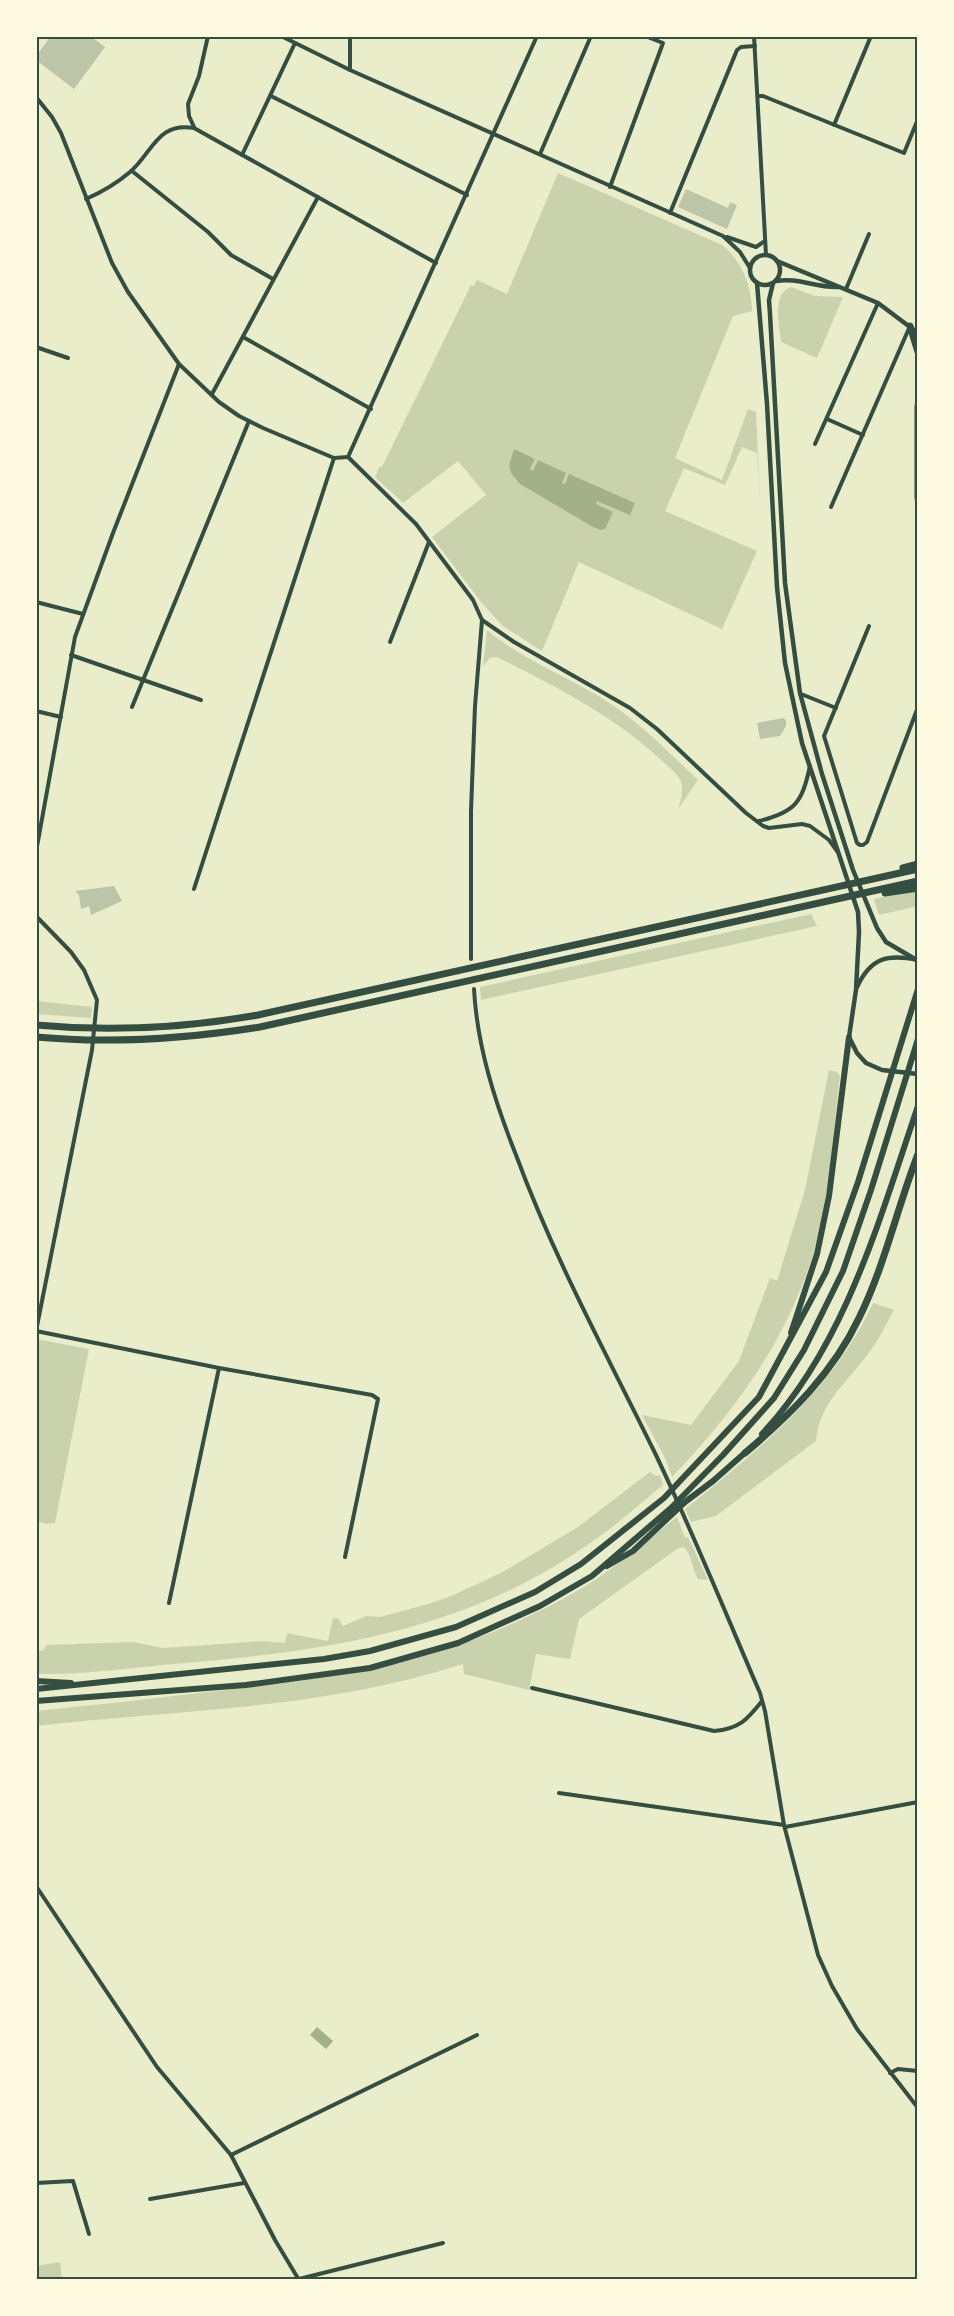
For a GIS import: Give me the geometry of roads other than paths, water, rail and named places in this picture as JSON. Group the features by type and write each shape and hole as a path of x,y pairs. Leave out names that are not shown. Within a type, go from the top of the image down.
{"highway":[{"path":"918,324 910,326 918,352"},
{"path":"918,406 918,498"},
{"path":"36,1025 114,1029 162,1028 239,1018 801,895 918,864"},
{"path":"874,877 918,869"},
{"path":"36,1037 104,1041 163,1040 260,1027 788,910 802,911 918,881"},
{"path":"876,893 918,888"},
{"path":"36,1689 324,1659 370,1651 456,1627 535,1592 581,1564 664,1498 759,1397 826,1272 858,1182 918,989"},
{"path":"784,1353 818,1254 829,1196 849,1037"},
{"path":"38,1701 246,1685 370,1668 458,1643 540,1606 633,1551 684,1499 774,1398 804,1350 843,1272 918,1039"},
{"path":"745,1453 790,1401 829,1336 861,1270 918,1106"},
{"path":"684,1499 745,1453 785,1419 822,1378 845,1344 870,1292 918,1154"},
{"path":"36,1681 86,1684"}],"street":[{"path":"194,128 189,116 188,104 199,76 208,36"},
{"path":"281,36 350,70 723,236 756,247 765,241"},
{"path":"350,36 350,70"},
{"path":"348,457 537,36"},
{"path":"540,154 591,36"},
{"path":"610,187 663,43 645,36"},
{"path":"754,36 766,255"},
{"path":"834,125 871,36"},
{"path":"242,155 295,43"},
{"path":"670,213 737,50 741,47 755,46"},
{"path":"271,96 467,195"},
{"path":"758,96 763,96 904,153 918,119"},
{"path":"36,97 61,133 112,263 128,292 179,364 219,402 249,421 334,458 348,457 411,519 473,600 483,620 534,654 630,708 657,729 746,813 769,828 802,824 810,826 829,840 839,854"},
{"path":"86,199 110,188 132,171 163,133 182,126 194,128 436,263"},
{"path":"132,171 208,232 231,255 273,279"},
{"path":"212,394 318,197"},
{"path":"843,288 869,234"},
{"path":"723,236 740,252 750,268 751,277 757,283 765,285 793,279 826,288 843,288"},
{"path":"750,268 755,258 766,255 878,303 918,333"},
{"path":"777,261 780,269 769,300 785,583 800,693 822,774 853,870 877,928 886,942 916,960"},
{"path":"757,283 780,618 792,698 810,766 858,912 856,990 849,1037 857,1053 866,1063 882,1070 918,1074"},
{"path":"815,444 878,303"},
{"path":"831,507 910,326"},
{"path":"243,337 371,409"},
{"path":"36,347 68,358"},
{"path":"36,852 71,655 83,614 179,364"},
{"path":"827,418 863,435"},
{"path":"132,707 249,421"},
{"path":"194,889 334,458"},
{"path":"390,642 429,542"},
{"path":"36,602 83,614"},
{"path":"471,959 471,811 475,706 483,620"},
{"path":"869,626 824,736 857,843 860,845 867,842 918,707"},
{"path":"71,655 201,700"},
{"path":"800,693 836,708"},
{"path":"36,711 61,717"},
{"path":"759,821 793,808 804,791 810,766"},
{"path":"36,916 84,970 97,1000 92,1050 36,1331 219,1368 372,1395 378,1399 345,1557"},
{"path":"856,990 861,978 876,962 892,957 916,960"},
{"path":"474,989 475,1015 482,1053 502,1120 533,1202 560,1263 655,1454 762,1701 785,1826 818,1955 832,1986 857,2029 918,2108"},
{"path":"169,1603 219,1368"},
{"path":"532,1688 714,1731 730,1730 741,1724 762,1701"},
{"path":"559,1793 785,1826 918,1802"},
{"path":"36,1886 157,2067 231,2155 244,2183 299,2280 443,2243"},
{"path":"231,2155 477,2035"},
{"path":"890,2073 898,2069 918,2070"},
{"path":"36,2183 74,2181 90,2234"},
{"path":"150,2199 244,2183"}]}
